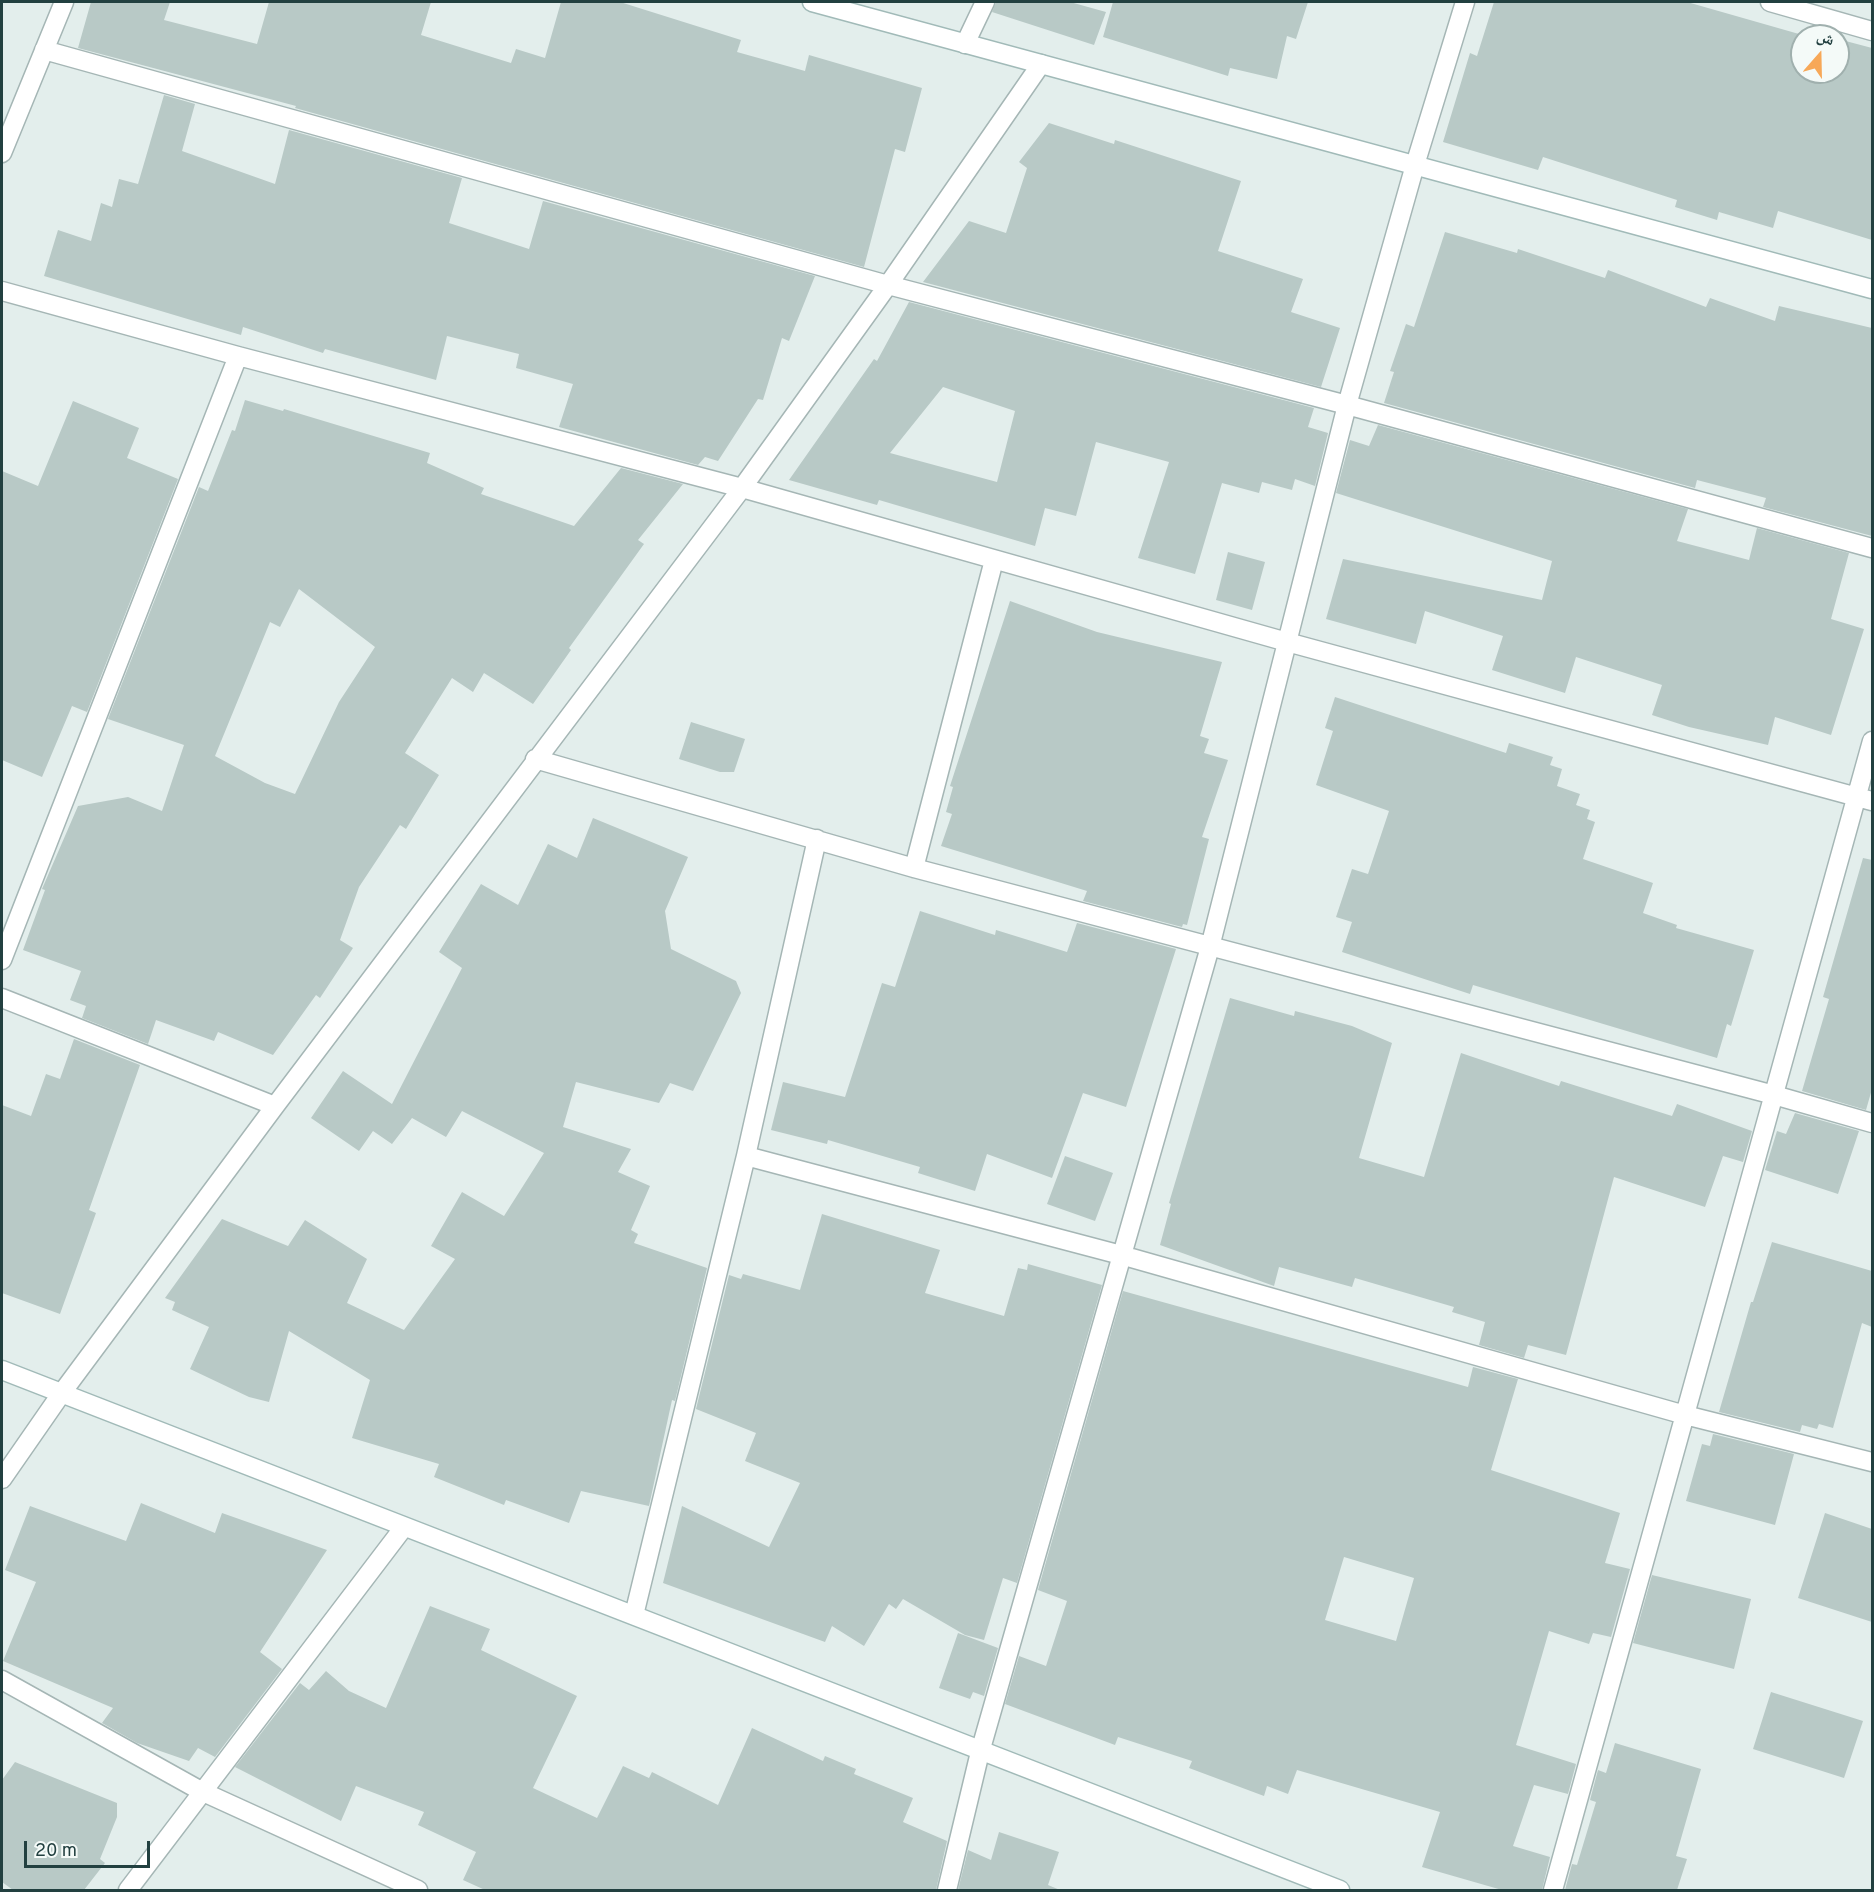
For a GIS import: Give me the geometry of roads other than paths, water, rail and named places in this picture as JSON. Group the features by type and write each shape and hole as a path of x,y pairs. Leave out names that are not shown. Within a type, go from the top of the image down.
{"street":[{"path":"2,153 64,2"},
{"path":"812,2 1872,289"},
{"path":"965,44 985,2"},
{"path":"947,1890 980,1752 1120,1255 1210,947 1347,405 1414,165 1465,2"},
{"path":"1770,2 1872,31"},
{"path":"44,50 888,285 1347,405 1872,548"},
{"path":"2,1479 61,1394 275,1106 742,488 888,285 1041,64"},
{"path":"2,291 238,356 742,488 1287,642 1865,799"},
{"path":"2,960 238,356"},
{"path":"914,868 994,560"},
{"path":"1553,1890 1774,1095 1865,799 1872,741"},
{"path":"535,759 914,868 1774,1095 1872,1123"},
{"path":"634,1615 746,1156 817,839"},
{"path":"2,998 275,1106"},
{"path":"746,1156 1120,1255 1685,1415 1872,1462"},
{"path":"2,1370 1340,1890"},
{"path":"128,1890 201,1791 404,1527"},
{"path":"2,1680 201,1791 418,1890"}]}
